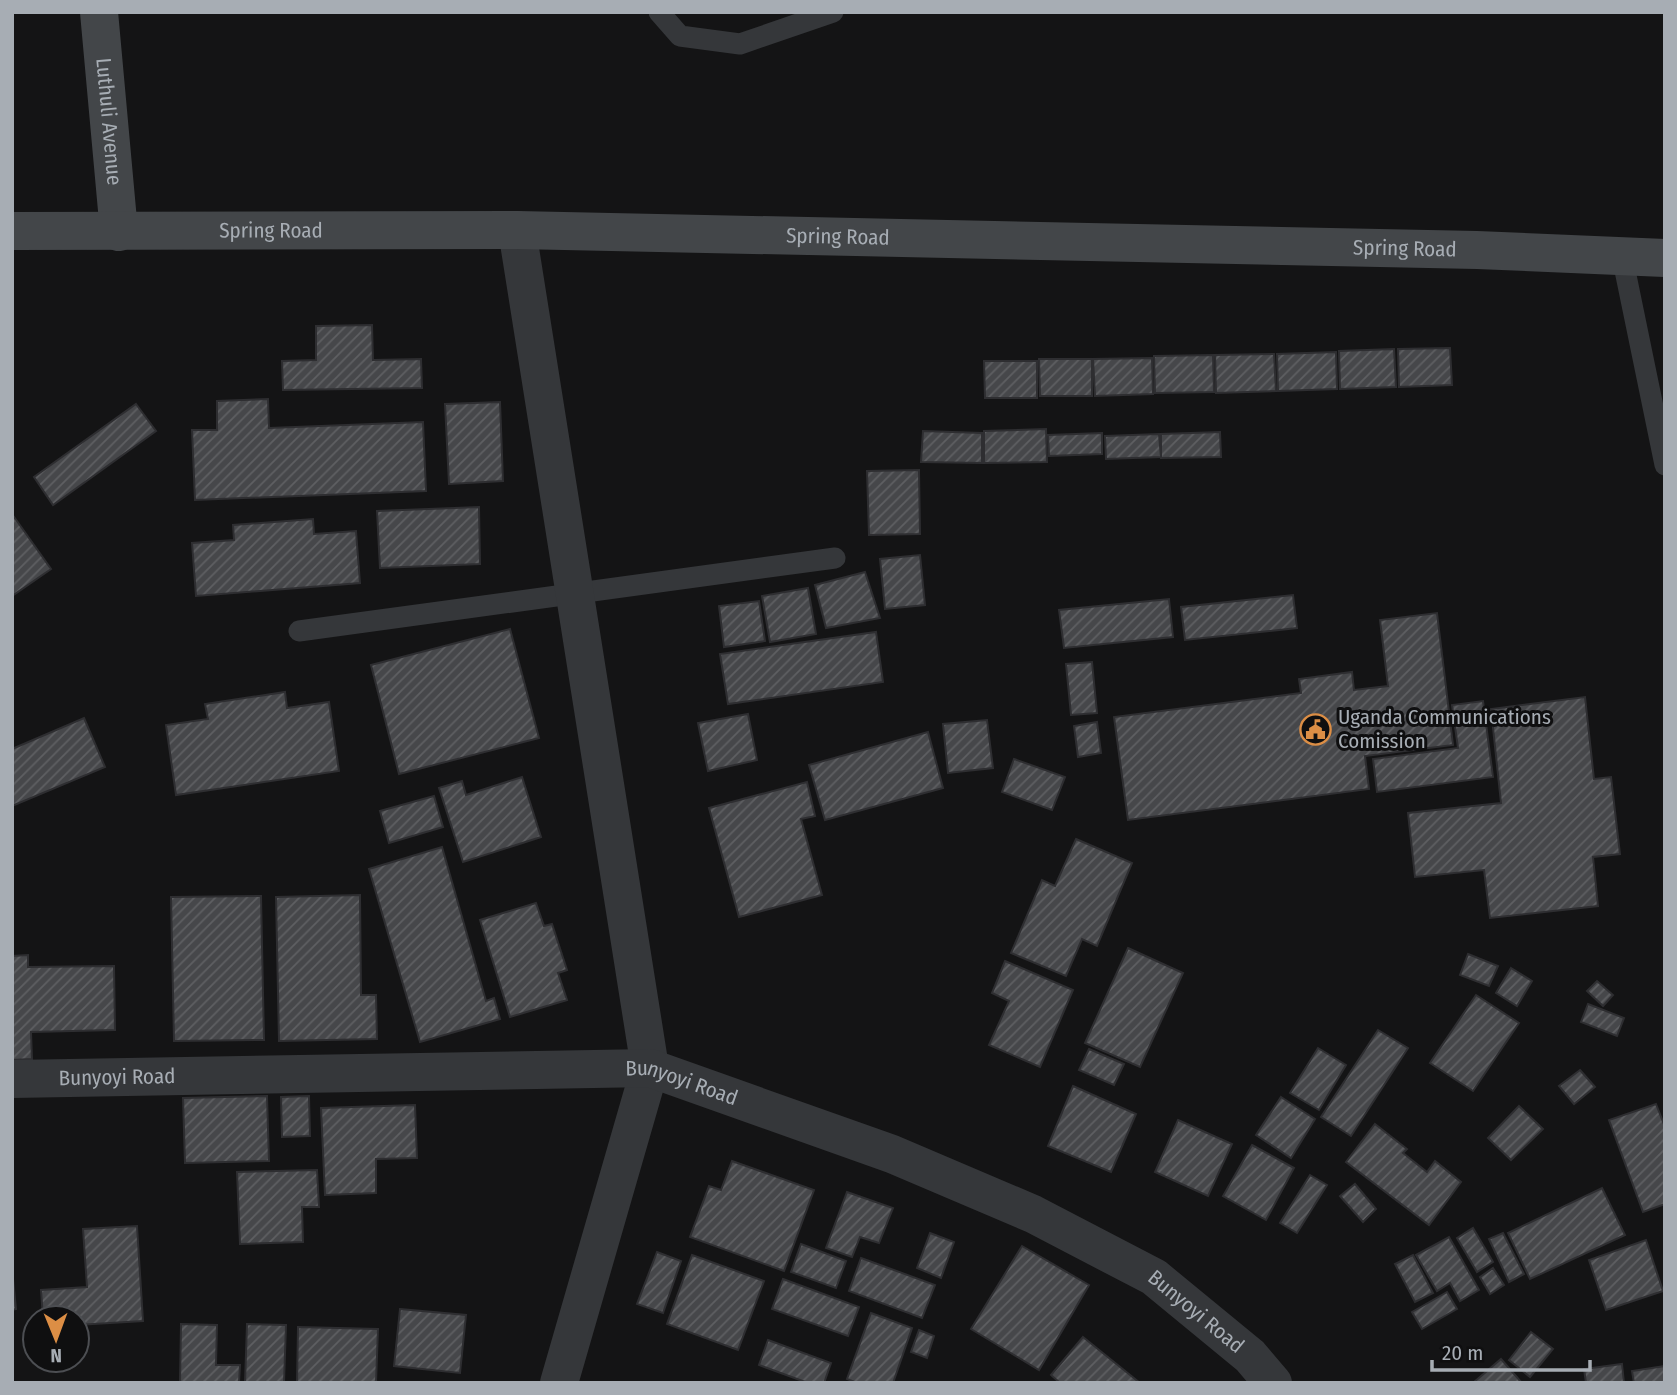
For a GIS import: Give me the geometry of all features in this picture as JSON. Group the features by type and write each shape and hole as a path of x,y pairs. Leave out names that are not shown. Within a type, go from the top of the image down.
{"main road":[{"name":"Luthuli Avenue","path":"99,12 119,232"},
{"name":"Spring Road","path":"12,231 517,230 1477,250 1665,258"}],"street":[{"path":"517,230 650,1068 559,1383"},
{"name":"Bunyoyi Road","path":"12,1079 650,1068 892,1154 1033,1214 1154,1277 1250,1356 1273,1383"}],"lane":[{"path":"659,12 680,36 740,44 833,12"},
{"path":"1622,256 1665,465"},
{"path":"299,631 835,558"}],"building":[{"path":"372,325 373,360 421,359 422,388 283,390 282,361 316,360 316,326"},
{"path":"1450,348 1452,385 1399,387 1398,349"},
{"path":"1394,349 1396,387 1340,389 1339,351"},
{"path":"1336,352 1337,389 1278,391 1277,354"},
{"path":"1274,354 1276,391 1216,393 1215,355"},
{"path":"1213,355 1214,392 1155,393 1154,356"},
{"path":"1152,358 1153,394 1095,396 1093,359"},
{"path":"1039,359 1092,359 1092,396 1040,396"},
{"path":"984,361 1037,361 1037,398 985,398"},
{"path":"268,399 269,428 423,422 426,491 195,500 192,430 217,430 217,401"},
{"path":"500,402 503,481 449,484 445,404"},
{"path":"136,404 156,431 53,505 34,477"},
{"path":"1046,429 1047,462 984,463 984,431"},
{"path":"923,431 982,433 982,463 921,462"},
{"path":"1220,432 1221,457 1161,458 1161,434"},
{"path":"1102,433 1102,454 1049,456 1048,435"},
{"path":"1159,434 1161,457 1106,459 1105,436"},
{"path":"919,470 920,534 869,535 867,471"},
{"path":"479,507 480,564 380,568 377,511"},
{"path":"12,514 51,569 12,596"},
{"path":"313,519 314,534 356,531 360,583 196,596 192,543 234,540 233,525"},
{"path":"920,555 925,605 885,609 880,559"},
{"path":"865,572 880,618 826,628 815,585"},
{"path":"808,588 816,634 770,642 762,596"},
{"path":"1293,595 1297,628 1185,640 1181,607"},
{"path":"1169,599 1173,637 1064,648 1059,610"},
{"path":"759,601 765,641 724,647 719,606"},
{"path":"1437,613 1453,745 1365,756 1369,789 1128,820 1114,717 1301,693 1299,679 1352,672 1354,690 1388,686 1380,620"},
{"path":"510,629 539,738 399,774 371,665"},
{"path":"876,632 883,682 728,704 720,654"},
{"path":"1092,662 1097,713 1071,715 1066,664"},
{"path":"285,692 287,708 329,702 339,771 176,795 166,725 208,719 205,704"},
{"path":"1585,697 1594,779 1611,777 1620,854 1593,857 1598,906 1490,918 1484,870 1415,877 1408,813 1501,803 1491,709"},
{"path":"1483,701 1493,777 1377,792 1373,759 1458,748 1452,705"},
{"path":"748,714 757,760 708,771 698,723"},
{"path":"84,718 105,767 12,806 12,749"},
{"path":"987,720 993,768 948,773 943,724"},
{"path":"1097,722 1101,753 1078,757 1074,726"},
{"path":"928,732 943,788 825,820 809,765"},
{"path":"1014,759 1065,777 1052,810 1002,792"},
{"path":"522,777 541,837 463,862 439,788 462,781 466,795"},
{"path":"807,782 815,816 801,819 822,895 739,917 709,808"},
{"path":"434,796 443,827 389,843 380,811"},
{"path":"1076,839 1132,863 1097,946 1082,939 1066,976 1011,953 1042,880 1055,886"},
{"path":"442,847 486,1001 494,998 500,1019 420,1042 369,869"},
{"path":"360,895 361,995 376,995 377,1039 279,1041 276,897"},
{"path":"261,896 264,1040 174,1041 171,897"},
{"path":"536,903 544,926 552,924 567,970 558,973 567,1000 510,1017 480,920"},
{"path":"1128,948 1183,973 1140,1067 1085,1043"},
{"path":"1468,954 1498,966 1489,986 1460,975"},
{"path":"28,955 28,967 114,966 115,1030 31,1032 32,1059 12,1060 12,956"},
{"path":"1005,961 1073,990 1040,1067 989,1045 1009,1001 992,993"},
{"path":"1511,968 1532,981 1517,1006 1496,993"},
{"path":"1597,981 1613,995 1603,1006 1587,991"},
{"path":"1476,995 1519,1023 1473,1091 1430,1063"},
{"path":"1588,1004 1624,1018 1617,1036 1581,1022"},
{"path":"1378,1030 1408,1048 1351,1136 1321,1117"},
{"path":"1318,1048 1346,1065 1319,1110 1290,1093"},
{"path":"1089,1049 1124,1064 1114,1085 1079,1070"},
{"path":"1580,1070 1595,1087 1574,1104 1559,1086"},
{"path":"1073,1086 1136,1114 1111,1172 1048,1146"},
{"path":"267,1096 269,1161 185,1163 183,1098"},
{"path":"309,1096 310,1136 282,1137 281,1097"},
{"path":"1281,1097 1315,1119 1291,1158 1256,1135"},
{"path":"1656,1104 1665,1127 1665,1204 1643,1212 1609,1120"},
{"path":"415,1105 417,1158 376,1159 376,1193 325,1195 321,1108"},
{"path":"1519,1106 1543,1129 1511,1160 1488,1138"},
{"path":"1178,1120 1232,1144 1208,1196 1155,1172"},
{"path":"1375,1124 1407,1149 1403,1153 1427,1172 1435,1161 1461,1182 1429,1225 1346,1162"},
{"path":"1252,1145 1294,1168 1266,1220 1223,1196"},
{"path":"732,1161 814,1190 784,1271 690,1237 709,1186 721,1190"},
{"path":"317,1170 319,1207 302,1207 303,1242 240,1244 237,1172"},
{"path":"1310,1175 1327,1185 1297,1233 1280,1223"},
{"path":"1355,1184 1376,1209 1363,1222 1340,1196"},
{"path":"1602,1188 1625,1235 1530,1279 1508,1233"},
{"path":"847,1192 893,1208 879,1243 860,1237 852,1257 826,1248"},
{"path":"137,1226 143,1321 91,1324 91,1304 42,1304 41,1290 87,1287 83,1229"},
{"path":"1473,1228 1493,1262 1477,1272 1457,1238"},
{"path":"930,1233 954,1242 941,1278 917,1268"},
{"path":"1503,1233 1524,1274 1509,1282 1489,1239"},
{"path":"1449,1237 1479,1290 1460,1301 1450,1283 1437,1291 1416,1255"},
{"path":"1646,1240 1663,1291 1606,1310 1589,1260"},
{"path":"801,1244 846,1261 836,1288 791,1272"},
{"path":"1022,1246 1089,1285 1039,1370 971,1329"},
{"path":"657,1252 681,1261 663,1313 637,1304"},
{"path":"692,1255 764,1281 738,1350 667,1324"},
{"path":"1413,1255 1433,1293 1415,1302 1395,1264"},
{"path":"861,1258 935,1285 922,1318 849,1291"},
{"path":"1493,1268 1504,1285 1490,1294 1480,1277"},
{"path":"12,1269 16,1309 12,1310"},
{"path":"783,1279 859,1307 848,1336 772,1309"},
{"path":"1447,1292 1457,1309 1422,1329 1412,1312"},
{"path":"400,1309 466,1315 460,1373 394,1366"},
{"path":"871,1313 912,1328 893,1383 857,1383 847,1379"},
{"path":"181,1324 217,1325 216,1365 240,1365 239,1383 180,1383"},
{"path":"247,1324 286,1325 284,1383 245,1383"},
{"path":"298,1327 378,1329 376,1383 297,1383"},
{"path":"919,1330 934,1336 927,1358 911,1352"},
{"path":"1531,1332 1553,1349 1530,1377 1509,1360"},
{"path":"1083,1337 1140,1383 1060,1383 1051,1375"},
{"path":"768,1340 831,1363 824,1383 808,1383 759,1365"},
{"path":"1501,1359 1522,1383 1473,1383"},
{"path":"1622,1364 1624,1383 1586,1383 1584,1369"},
{"path":"1665,1366 1665,1383 1634,1383 1632,1371"}],"place":[{"name":"Uganda Communications Comission","path":"1315,729"}]}
